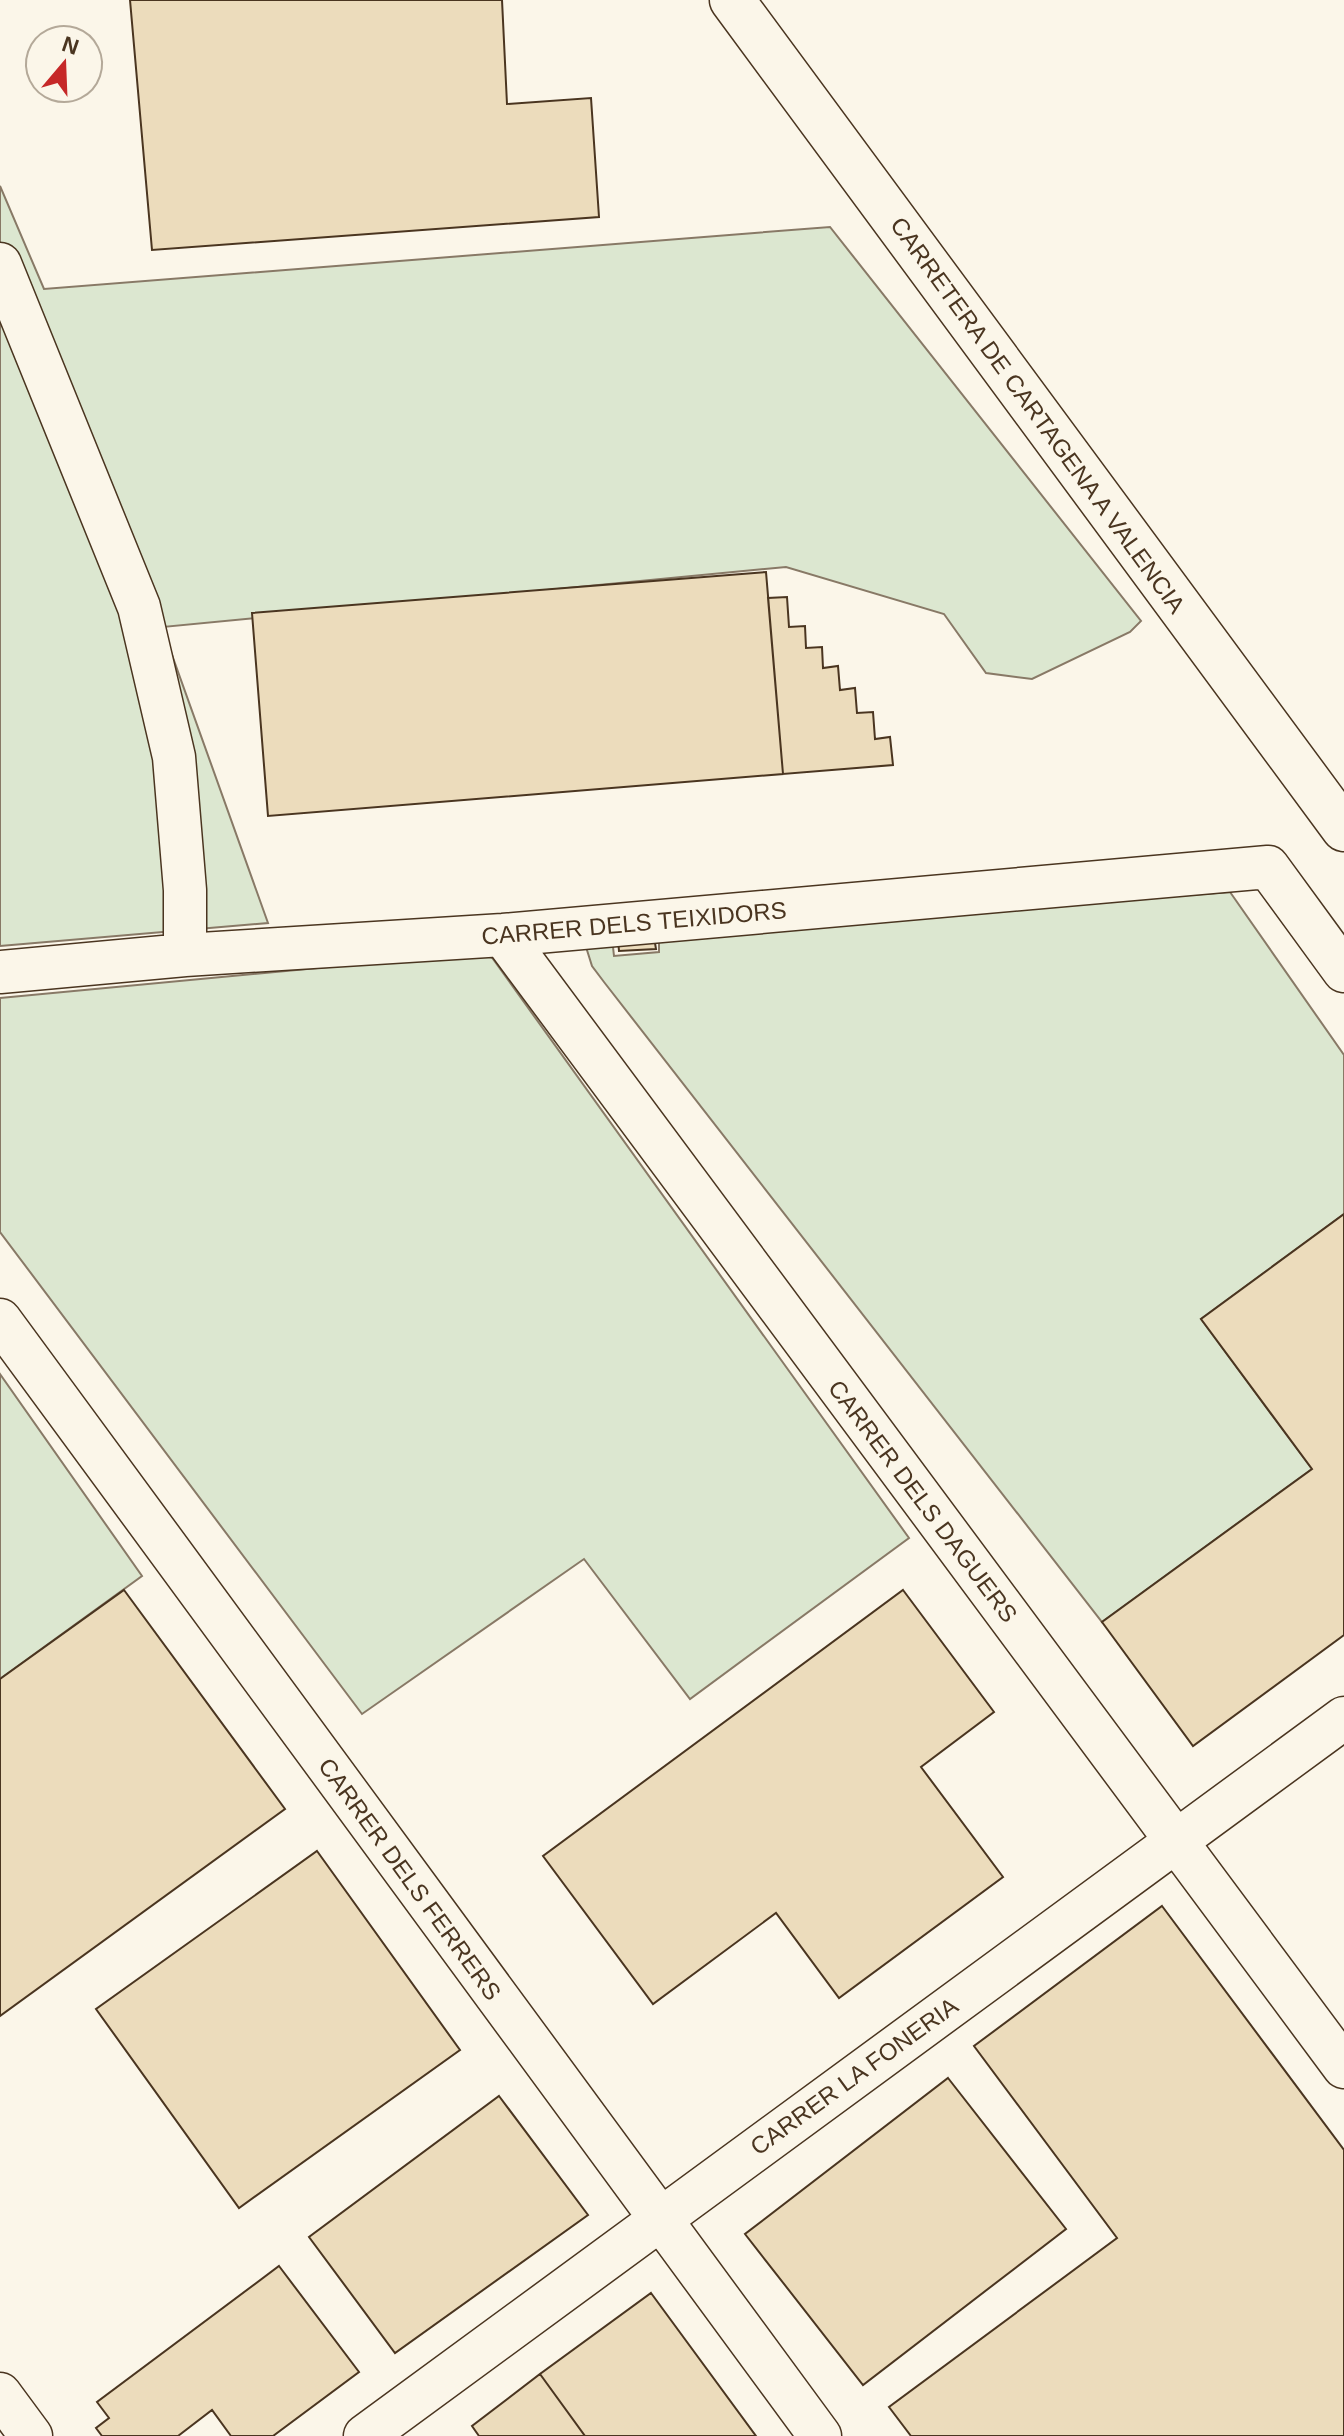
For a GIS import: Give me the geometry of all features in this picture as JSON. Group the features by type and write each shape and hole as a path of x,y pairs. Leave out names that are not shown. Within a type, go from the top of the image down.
{"highway":[{"name":"CARRETERA DE CARTAGENA A VALENCIA","path":"732,0 1344,829"}],"street":[{"path":"0,264 139,607 174,757 185,890 185,955"},
{"name":"CARRER DELS TEIXIDORS","path":"0,972 185,955 503,935 1268,867 1344,971"},
{"name":"CARRER DELS DAGUERS","path":"503,935 1344,2067"},
{"name":"CARRER DELS FERRERS","path":"0,1320 820,2436"},
{"name":"CARRER LA FONERIA","path":"365,2436 1344,1718"},
{"path":"0,2394 31,2436"}],"green space":[{"path":"0,186 44,289 830,227 1141,621 1130,632 1032,679 986,673 944,614 786,567 162,627 268,923 0,946"},
{"path":"1230,892 1344,1055 1344,1214 1201,1319 1312,1469 1102,1622 604,982 592,966 586,947 612,938 614,956 659,952 659,935"},
{"path":"488,952 909,1538 690,1699 584,1559 362,1714 0,1232 0,998"},
{"path":"0,1374 142,1576 0,1679"}],"building":[{"path":"130,0 502,0 507,104 591,98 599,217 152,250"},
{"path":"766,572 783,774 268,816 252,613"},
{"path":"787,597 789,627 805,626 806,648 822,647 823,668 838,666 840,690 855,688 857,713 873,712 875,739 890,737 893,765 783,774 768,598"},
{"path":"654,937 656,949 619,951 618,940"},
{"path":"1344,1214 1344,1635 1193,1746 1102,1622 1312,1469 1201,1319"},
{"path":"124,1590 285,1809 0,2016 0,1679"},
{"path":"903,1590 994,1712 921,1767 1003,1877 839,1998 776,1913 653,2004 543,1856"},
{"path":"317,1851 460,2050 239,2208 96,2009"},
{"path":"1162,1906 1344,2150 1344,2436 911,2436 889,2407 1117,2238 974,2046"},
{"path":"948,2078 1066,2229 863,2385 745,2234"},
{"path":"499,2096 588,2215 395,2353 309,2237"},
{"path":"279,2266 359,2372 273,2436 231,2436 212,2410 178,2436 102,2436 96,2428 109,2418 97,2402"},
{"path":"651,2293 756,2436 585,2436 540,2374"},
{"path":"540,2374 585,2436 479,2436 472,2426"}]}
